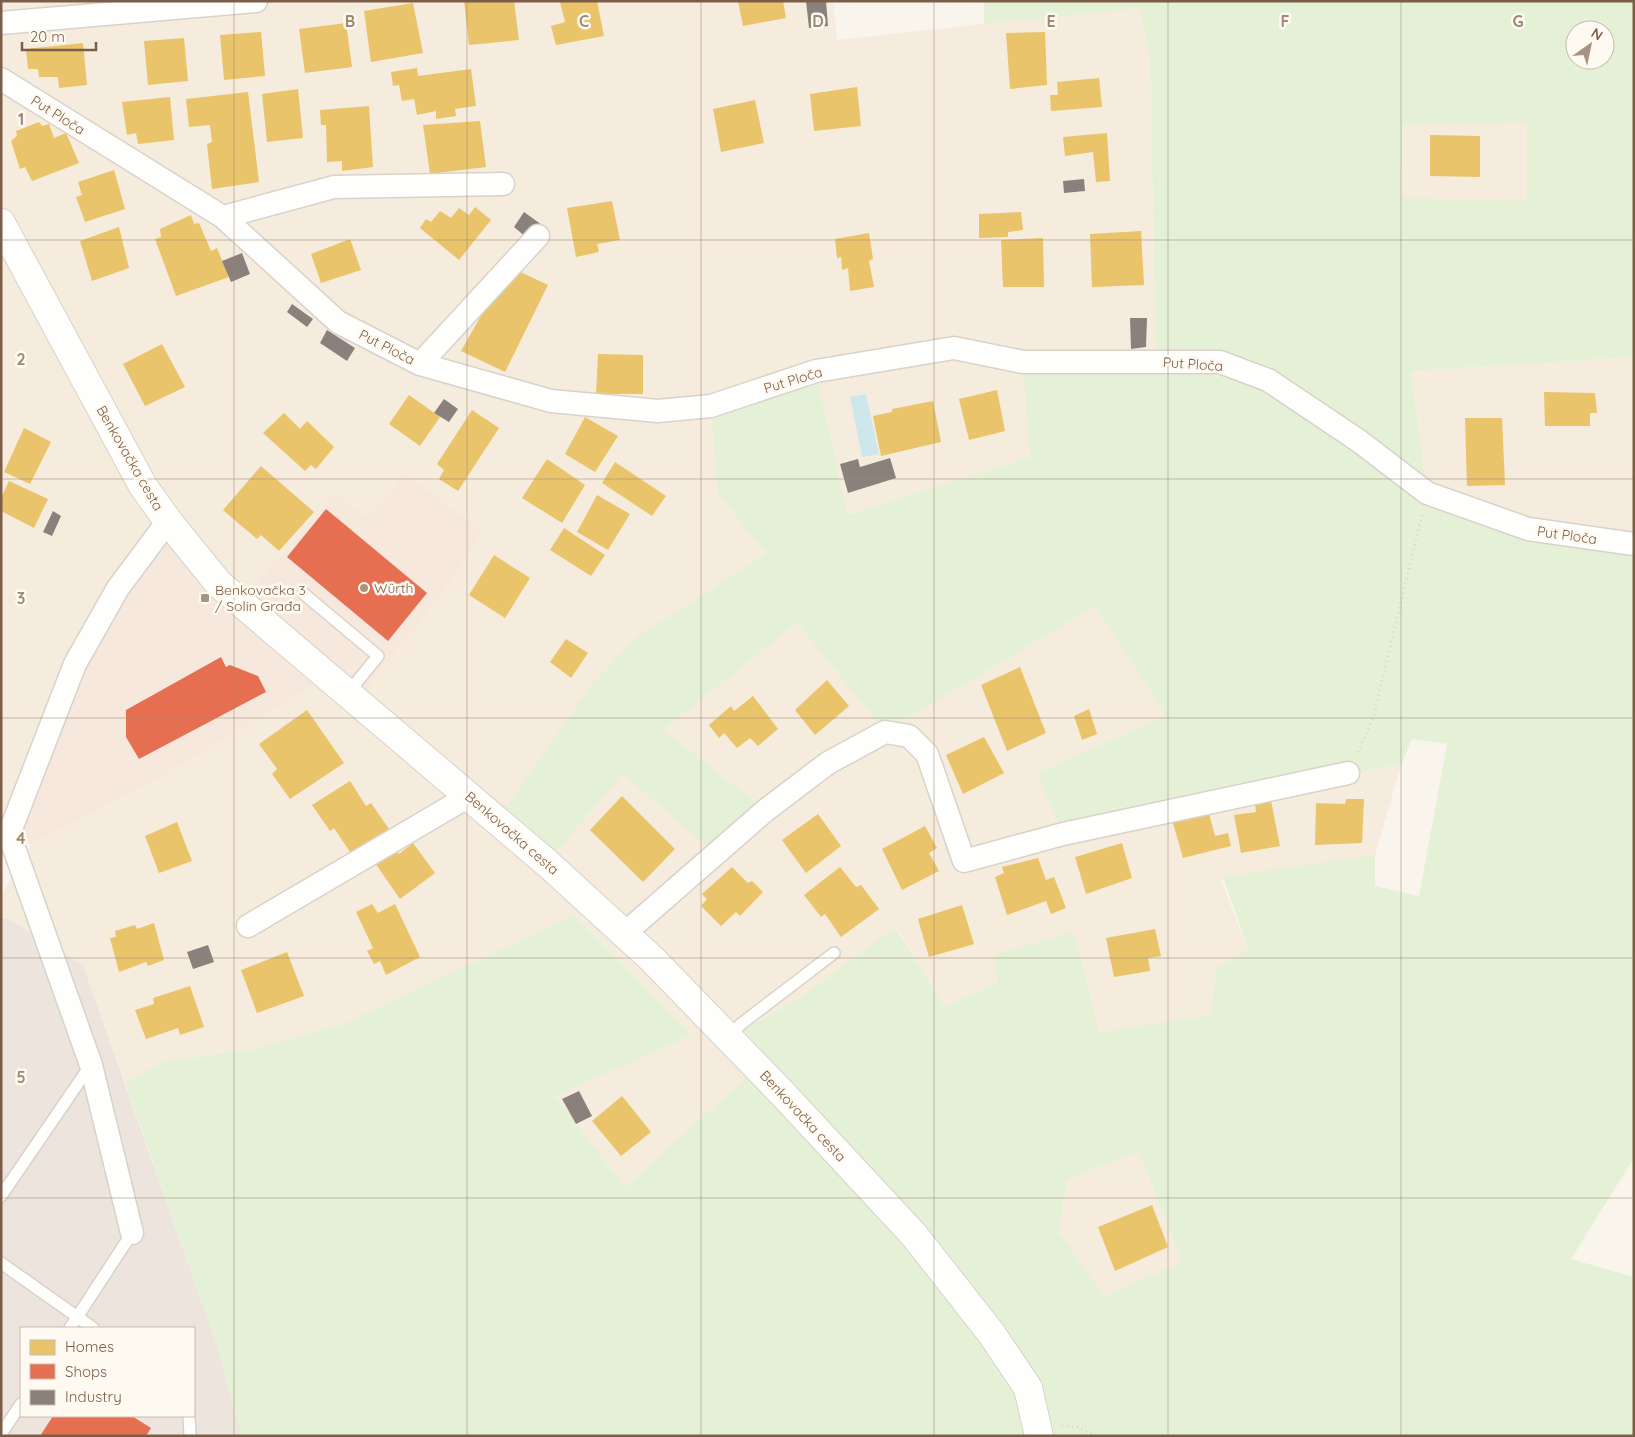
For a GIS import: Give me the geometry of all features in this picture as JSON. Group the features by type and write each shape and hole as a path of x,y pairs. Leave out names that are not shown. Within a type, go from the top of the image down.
{"main road":[{"name":"Benkovačka cesta","path":"1,223 143,486 168,521 219,584 469,796 625,934 728,1038 914,1235 991,1333 1028,1388 1038,1429"}],"street":[{"path":"1,23 256,1"},
{"name":"Put Ploča","path":"1,80 222,217 338,322 420,364 551,401 658,412 711,406 816,371 954,348 1023,362 1220,362 1268,380 1359,441 1427,493 1528,529 1634,544"},
{"path":"222,217 334,187 503,184"},
{"path":"420,364 538,236"},
{"path":"132,1233 90,1065 5,841 75,664 118,588 168,521"},
{"path":"625,934 766,810 828,763 884,732 909,736 928,754 964,860 1063,834 1348,773"},
{"path":"248,926 469,796"}],"lane":[{"path":"304,594 378,656 348,694"},
{"path":"728,1038 740,1024 834,953"},
{"path":"1,1196 90,1065"},
{"path":"71,1327 132,1233"},
{"path":"1,1263 91,1327"},
{"path":"1,1434 20,1406"},
{"path":"189,1417 190,1436"}],"path":[{"path":"1348,773 1373,718 1427,493"},
{"path":"1038,1429 1077,1427 1097,1436"}],"shaded area":[{"path":"1,1 833,1 837,40 1139,7 1150,59 1156,361 1030,457 846,515 816,371 718,494 766,554 638,636 547,862 623,774 766,810 662,730 797,623 885,732 1095,606 1166,716 1037,773 1348,773 1401,765 1375,855 1221,880 1248,949 1216,970 1211,1015 1100,1032 1073,933 998,982 945,1007 896,927 804,995 728,1037 758,1068 625,1187 555,1096 692,1035 574,915 343,1024 254,1049 166,1061 125,1082 83,966 9,919 1,919 1,895 31,845 156,779 368,518 336,492 248,592 1,845"},
{"path":"1527,121 1528,202 1401,199 1403,125"},
{"path":"1634,357 1634,544 1427,493 1411,371"},
{"path":"406,474 483,532 449,583 357,702 326,677 156,779 31,845 9,834 75,664 168,521 248,592 336,492 368,518"},
{"path":"1,919 9,919 83,965 216,1342 242,1436 1,1436"},
{"path":"1139,1152 1182,1262 1104,1296 1059,1232 1067,1179"}],"green space":[{"path":"984,1 1634,1 1634,357 1411,371 1427,493 1634,544 1634,1158 1571,1259 1634,1277 1634,1436 242,1436 216,1342 125,1082 166,1061 254,1049 343,1024 574,915 692,1035 555,1096 625,1187 757,1068 728,1038 804,995 895,927 945,1007 998,982 994,955 1073,932 1100,1032 1211,1015 1216,969 1248,949 1223,877 1375,855 1375,886 1419,896 1447,744 1412,739 1401,765 1348,773 1063,834 1037,773 1166,716 1095,606 885,732 797,623 663,730 766,810 715,854 623,774 547,863 497,820 592,684 638,636 766,554 718,494 711,406 816,371 847,515 1030,457 1023,362 1156,361 1150,59 1139,8 984,24","holes":["1527,122 1527,201 1401,198 1403,125","1139,1152 1182,1262 1104,1296 1059,1232 1067,1179"]}],"water":[{"path":"866,394 879,454 862,457 850,397"}],"building: Homes":[{"path":"464,1 514,1 519,40 469,45"},
{"path":"597,1 604,36 556,45 551,26 565,22 560,2"},
{"path":"738,1 783,1 786,18 743,26"},
{"path":"413,3 423,53 371,62 364,11"},
{"path":"346,23 352,67 305,73 299,29"},
{"path":"261,32 265,76 224,80 220,35"},
{"path":"1045,32 1047,85 1010,89 1006,33"},
{"path":"184,38 188,81 148,85 144,41"},
{"path":"83,43 87,85 59,88 58,77 39,77 38,69 28,69 26,49"},
{"path":"417,68 418,76 471,69 476,106 455,109 456,116 436,119 436,111 417,115 414,99 402,101 399,85 393,86 391,72"},
{"path":"1099,78 1102,107 1051,111 1050,95 1058,95 1057,82"},
{"path":"857,87 861,126 814,131 810,94"},
{"path":"298,89 303,138 267,142 262,94"},
{"path":"248,92 259,182 212,189 207,144 212,142 210,125 189,127 186,99"},
{"path":"170,97 174,140 138,144 136,133 127,135 122,102"},
{"path":"755,100 764,143 721,152 713,109"},
{"path":"369,106 373,167 342,171 342,161 327,162 326,125 321,125 320,110"},
{"path":"480,121 486,167 430,174 423,125"},
{"path":"39,122 42,126 49,124 54,138 66,133 79,163 32,181 25,167 20,169 11,141 17,136 16,131"},
{"path":"1107,133 1110,181 1096,182 1093,152 1065,156 1063,137"},
{"path":"1430,135 1480,136 1480,177 1430,176"},
{"path":"114,170 125,209 85,222 76,197 82,195 78,182"},
{"path":"612,201 620,240 597,244 599,252 576,257 567,208"},
{"path":"475,207 491,220 459,260 420,228 426,219 431,222 440,211 451,218 459,208 469,215"},
{"path":"1021,212 1023,230 1008,232 1008,237 979,238 979,214"},
{"path":"191,215 194,224 199,223 211,251 217,248 229,277 176,296 155,239 161,237 160,229"},
{"path":"119,227 129,268 92,281 80,241"},
{"path":"1141,231 1144,285 1092,287 1090,234"},
{"path":"869,233 873,259 869,261 874,287 850,291 848,268 842,270 841,257 837,258 835,239"},
{"path":"1043,238 1044,287 1003,287 1001,240"},
{"path":"350,239 361,270 321,283 311,254"},
{"path":"512,268 548,285 505,372 461,351 499,284"},
{"path":"162,344 185,387 145,406 123,364"},
{"path":"598,354 643,355 643,394 596,394"},
{"path":"997,390 1005,431 969,440 959,399"},
{"path":"1544,392 1595,393 1597,413 1590,413 1590,426 1545,426"},
{"path":"409,395 440,417 420,446 389,424"},
{"path":"933,401 941,442 881,456 873,416 892,412 892,409"},
{"path":"472,410 499,428 458,491 439,479 444,470 437,464"},
{"path":"284,413 300,429 307,421 334,447 316,469 311,465 305,471 263,433"},
{"path":"585,417 618,436 595,472 565,454"},
{"path":"1465,418 1502,418 1505,485 1467,486"},
{"path":"24,428 51,442 30,484 4,472"},
{"path":"547,459 585,485 562,523 522,498"},
{"path":"615,462 666,496 652,516 602,483"},
{"path":"261,466 314,512 279,551 261,535 257,539 223,510"},
{"path":"9,481 48,499 34,528 1,511 1,498"},
{"path":"597,495 630,514 608,550 577,532"},
{"path":"564,528 605,555 591,576 550,550"},
{"path":"494,555 530,578 505,618 469,595"},
{"path":"566,639 588,653 571,678 550,662"},
{"path":"1020,667 1046,733 1007,751 981,685"},
{"path":"827,680 849,706 815,735 795,710"},
{"path":"753,696 778,729 758,746 750,738 737,748 724,733 719,738 709,725 731,706 734,711"},
{"path":"1089,709 1097,734 1082,740 1074,716"},
{"path":"307,710 344,763 290,799 272,774 277,769 259,744"},
{"path":"984,737 1004,773 963,794 946,755"},
{"path":"350,781 366,806 371,803 389,829 350,852 334,828 330,831 312,805"},
{"path":"622,796 675,849 643,882 590,830"},
{"path":"1346,799 1364,799 1362,843 1315,845 1316,803 1345,804"},
{"path":"1271,801 1280,846 1241,853 1234,815 1256,812 1255,804"},
{"path":"1207,806 1215,836 1228,833 1231,846 1183,858 1171,816"},
{"path":"818,814 841,846 806,873 782,840"},
{"path":"177,822 192,861 159,873 145,836"},
{"path":"925,826 937,848 929,853 939,871 902,890 882,849"},
{"path":"413,843 435,873 400,899 373,860 393,845 399,854"},
{"path":"1122,843 1132,878 1086,894 1075,857"},
{"path":"1038,858 1046,880 1054,877 1066,908 1051,914 1046,901 1007,915 995,877 1004,873 1002,867"},
{"path":"732,867 748,883 752,881 763,892 740,916 736,912 721,926 701,906 707,899 702,894"},
{"path":"840,867 856,887 861,885 879,909 841,937 825,914 821,917 804,895"},
{"path":"372,904 378,913 395,904 420,957 386,975 380,961 374,964 367,951 373,948 356,912"},
{"path":"962,905 974,944 929,957 918,919"},
{"path":"154,923 164,960 148,966 146,962 119,972 110,938 116,937 115,931 135,925 137,929"},
{"path":"1155,929 1161,956 1148,958 1150,971 1114,977 1106,938"},
{"path":"287,952 304,996 257,1013 241,970"},
{"path":"190,986 204,1027 180,1035 178,1028 146,1039 135,1010 154,1004 153,998"},
{"path":"622,1096 651,1132 621,1156 592,1121"},
{"path":"1152,1205 1168,1247 1115,1271 1098,1227"}],"building: Shops":[{"path":"326,509 427,593 388,641 287,557"},
{"path":"221,657 226,667 230,665 258,676 266,692 139,759 126,737 126,710"},
{"path":"52,1417 134,1417 151,1428 146,1436 40,1436"}],"building: Industry":[{"path":"806,1 826,1 828,26 809,28"},
{"path":"1084,179 1085,191 1064,193 1063,181"},
{"path":"524,212 542,225 527,238 514,227"},
{"path":"242,253 250,274 231,282 222,261"},
{"path":"292,304 313,319 307,327 287,312"},
{"path":"1130,318 1147,318 1146,347 1131,349"},
{"path":"327,330 355,348 347,361 320,343"},
{"path":"444,399 458,409 449,422 434,413"},
{"path":"890,458 896,478 848,493 840,464 858,459 860,467"},
{"path":"53,511 61,516 52,536 43,532"},
{"path":"208,945 214,962 193,969 187,952"},
{"path":"579,1091 592,1116 576,1124 562,1099"}],"place":[{"name":"Würth","path":"364,588"},
{"name":"Benkovačka 3 / Solin Građa","path":"205,598"}]}
